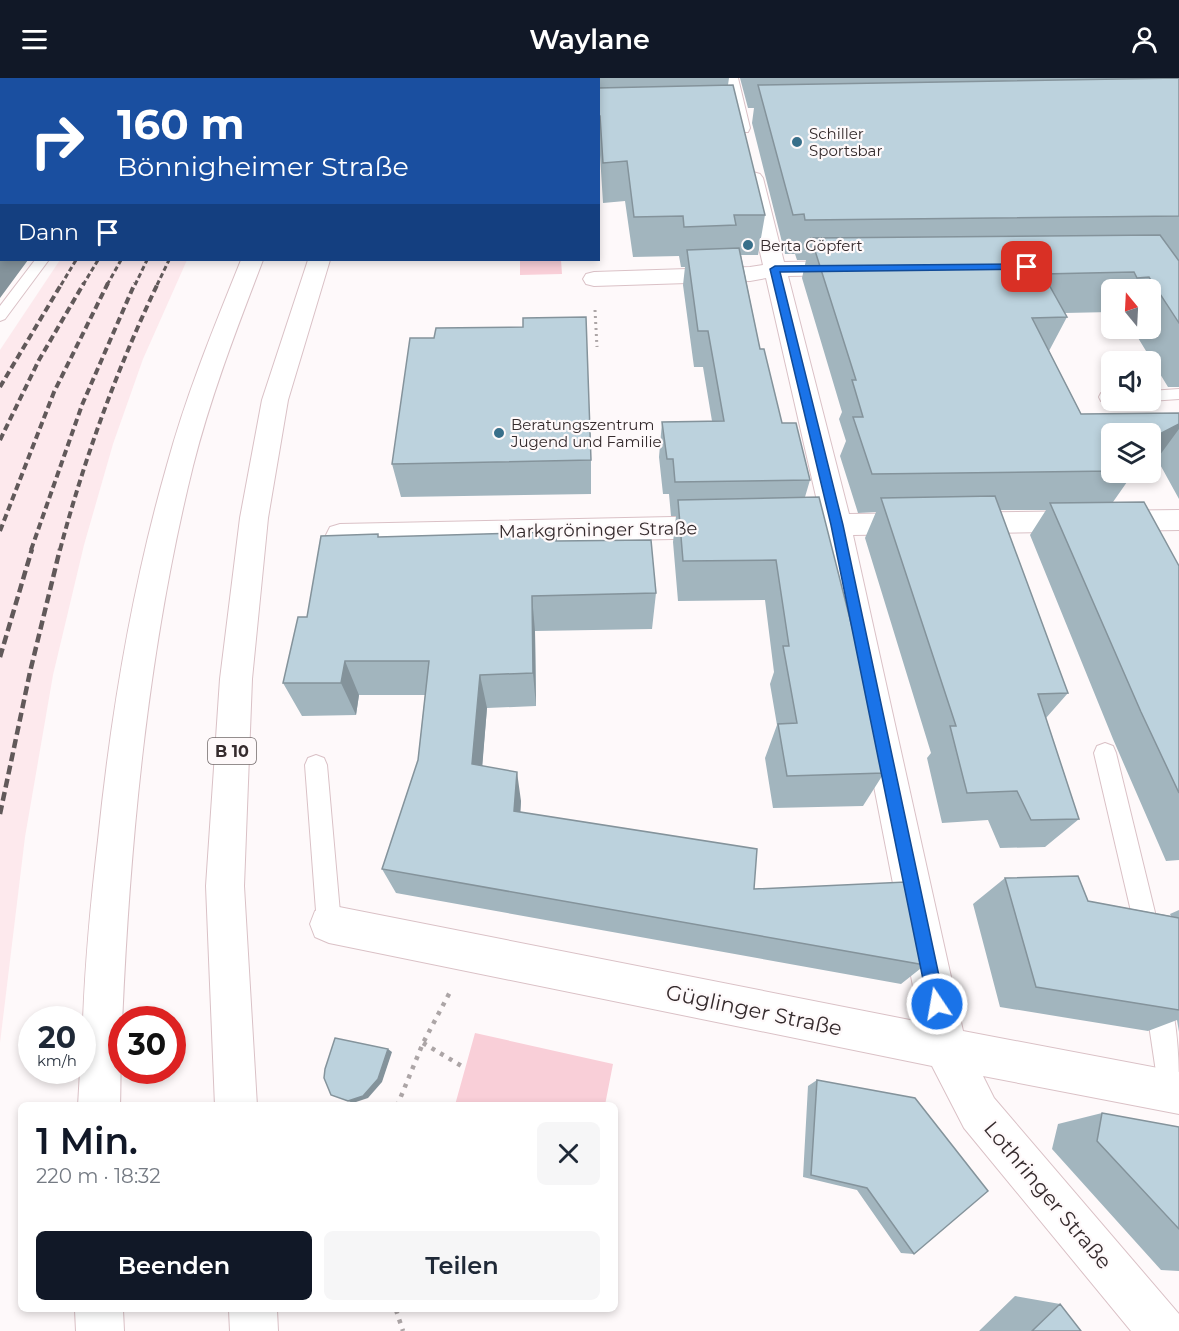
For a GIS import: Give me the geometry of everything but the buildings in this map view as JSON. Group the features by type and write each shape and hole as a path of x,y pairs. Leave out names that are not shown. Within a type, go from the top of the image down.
{"main road":[{"name":"Lothringer Straße","path":"729,78 837,525 946,1050 978,1113 1162,1331"},
{"path":"99,1102 106,941 122,762 143,629 166,516 198,399 231,307 252,261"},
{"name":"B 10","path":"236,1102 225,886 236,679 254,518 275,400 319,261"},
{"path":"594,279 750,274 775,269 870,268"},
{"path":"789,526 1179,520"},
{"name":"Markgröninger Straße","path":"340,535 742,527"},
{"name":"Güglinger Straße","path":"329,924 472,951 946,1050 1176,1093"},
{"path":"99,1312 100,1331"},
{"path":"253,1312 255,1331"}],"lane":[{"path":"0,316 41,261"},
{"path":"1161,395 1179,394"},
{"path":"1105,753 1148,931 1176,1093"},
{"path":"316,765 329,924"}],"path":[{"path":"594,279 597,347"},
{"path":"399,1102 423,1043 472,951"},
{"path":"423,1043 465,1068"},
{"path":"397,1312 403,1331"}],"shaded area":[{"path":"59,261 187,261 143,359 113,444 84,545 53,675 25,837 0,1043 0,350"},
{"path":"520,261 561,261 562,274 520,275"},
{"path":"475,1033 613,1064 606,1102 456,1102"}],"railway":[{"path":"61,285 75,261"},
{"path":"83,285 97,261"},
{"path":"107,285 120,261"},
{"path":"135,285 147,261"},
{"path":"157,285 169,261"},
{"path":"0,387 62,283"},
{"path":"0,440 39,360 84,283"},
{"path":"31,550 82,405 135,283"},
{"path":"60,550 103,415 158,283"},
{"path":"0,531 54,392 107,285"},
{"path":"0,657 32,549"},
{"path":"0,814 30,672 60,549"}],"place":[{"name":"Schiller Sportsbar","path":"797,142"},
{"name":"Berta Göpfert","path":"748,245"},
{"name":"Beratungszentrum Jugend und Familie","path":"499,433"}],"route":[{"path":"937,1004 837,525 775,269 1027,267"}]}
